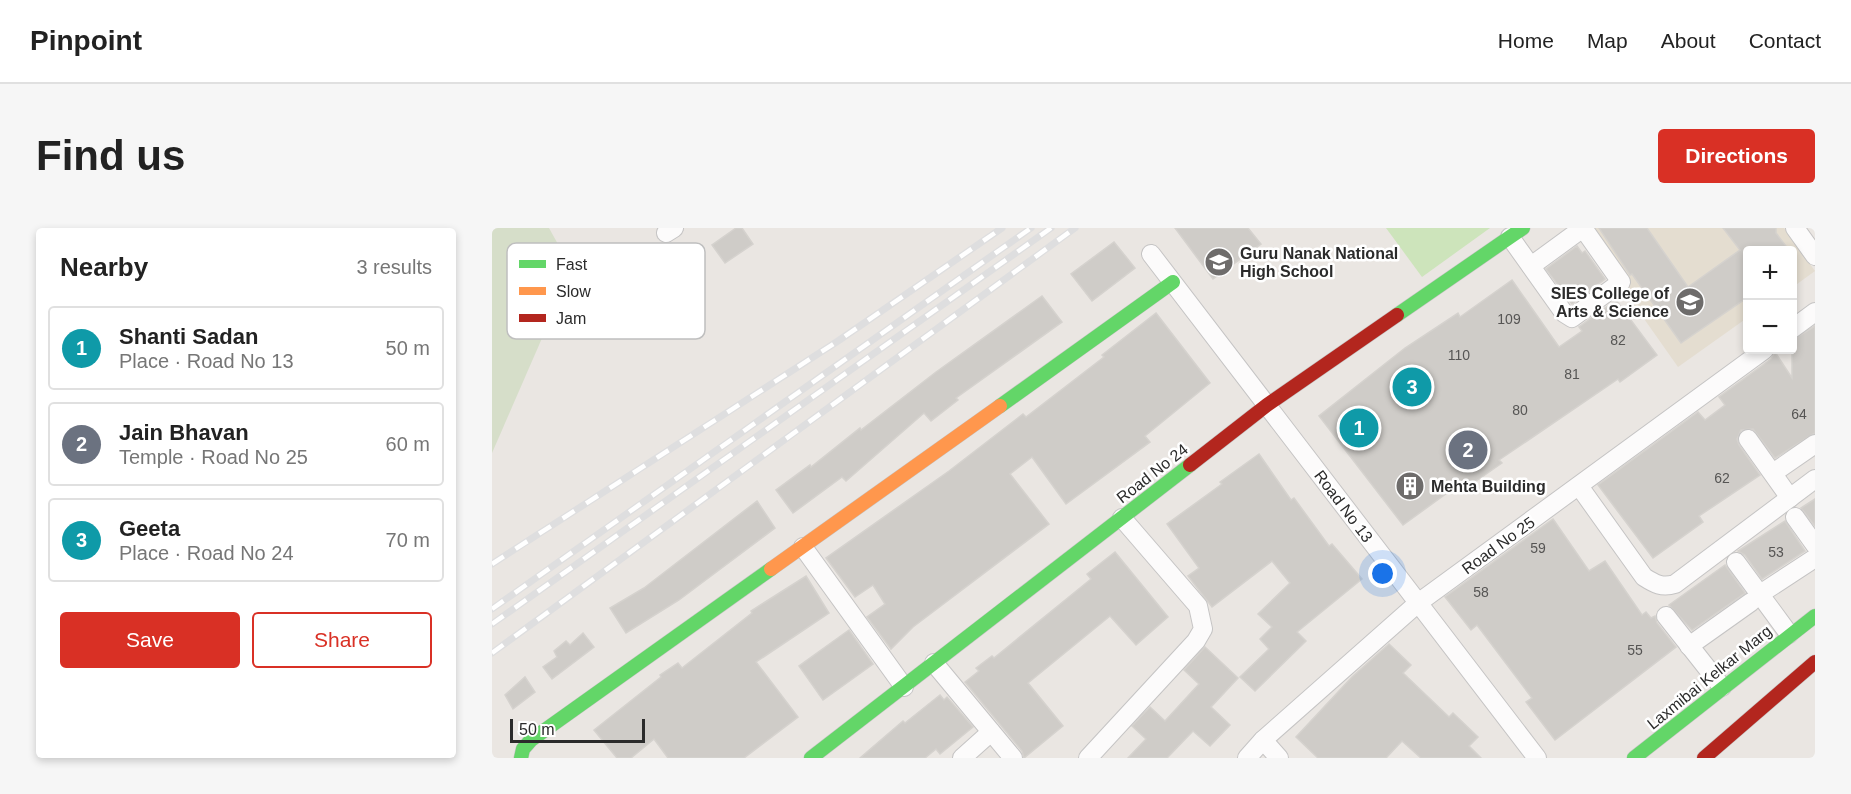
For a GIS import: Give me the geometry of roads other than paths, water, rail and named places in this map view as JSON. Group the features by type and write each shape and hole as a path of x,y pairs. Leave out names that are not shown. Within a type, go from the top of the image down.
{"main road":[{"name":"Road No 24","path":"811,758 1267,405 1516,232"},
{"path":"520,758 523,749 531,740 1173,282"},
{"path":"1797,629 1815,655"},
{"name":"Laxmibai Kelkar Marg","path":"1634,758 1797,629"},
{"path":"1707,756 1815,662"}],"street":[{"path":"1516,232 1530,266 1570,318 1621,284 1619,277 1583,228 1530,266"},
{"path":"1795,228 1815,256"},
{"name":"Road No 13","path":"1152,254 1537,758"},
{"path":"1797,325 1815,312"},
{"name":"Road No 25","path":"1247,758 1263,740 1418,603 1759,354"},
{"path":"1748,439 1790,498"},
{"path":"1773,473 1815,444"},
{"path":"1579,486 1644,577 1656,585 1667,587 1675,584 1815,479"},
{"path":"1795,517 1815,544"},
{"path":"1088,758 1196,641 1203,629 1198,606 1122,518"},
{"path":"803,546 904,687"},
{"path":"1689,646 1756,598 1812,566"},
{"path":"1734,568 1756,598 1797,629"},
{"path":"1666,616 1722,687"},
{"path":"934,663 1013,758"},
{"path":"962,758 991,732"},
{"path":"1263,740 1279,758"}],"railway":[{"path":"492,564 838,341 1002,228"},
{"path":"492,609 1031,228"},
{"path":"492,624 1051,228"},
{"path":"492,653 1075,228"}],"place":[{"name":"Guru Nanak National High School","path":"1219,262"},
{"name":"SIES College of Arts & Science","path":"1690,302"},
{"name":"Geeta","path":"1412,387"},
{"name":"Shanti Sadan","path":"1359,428"},
{"name":"Jain Bhavan","path":"1468,450"},
{"name":"Mehta Building","path":"1410,486"}]}
